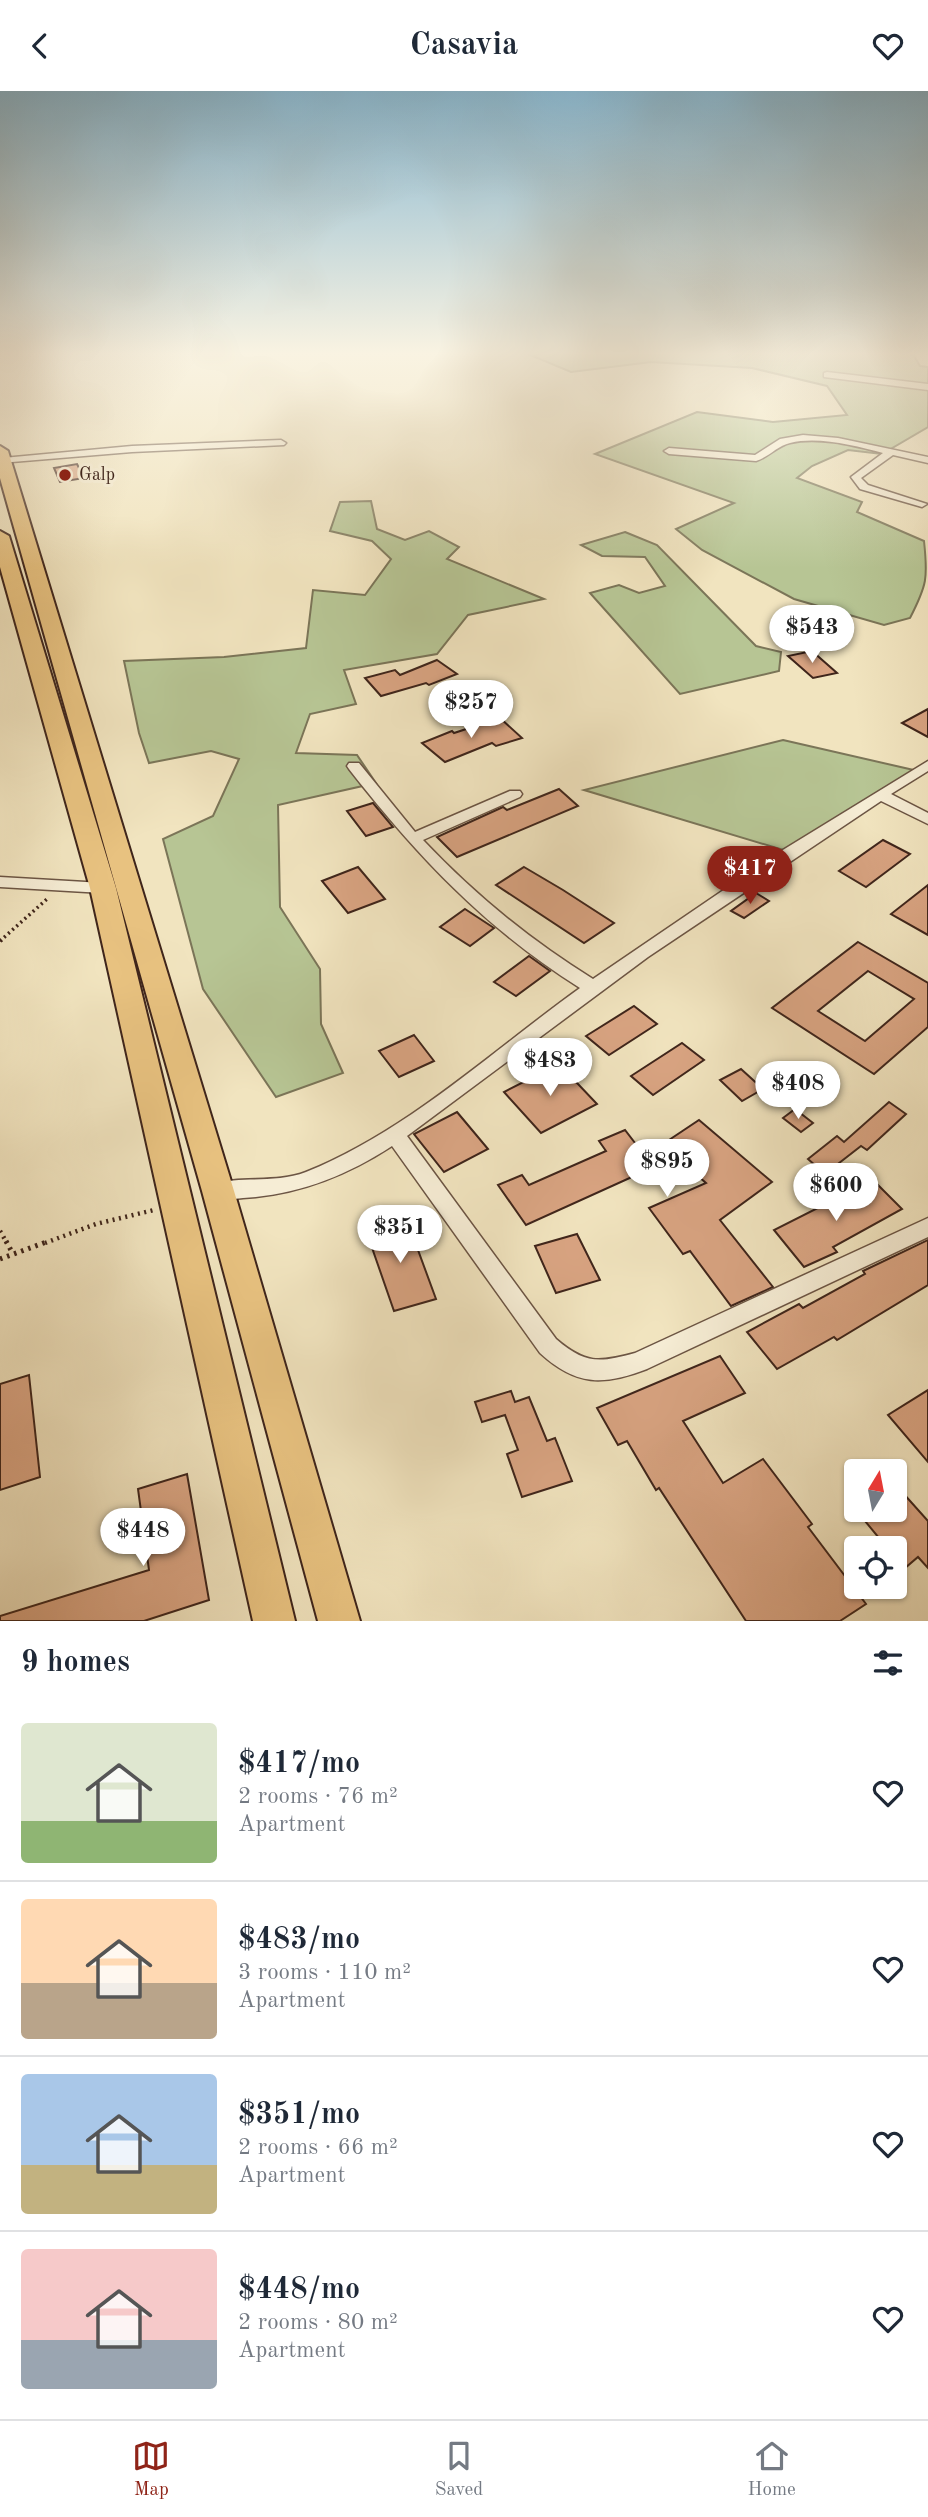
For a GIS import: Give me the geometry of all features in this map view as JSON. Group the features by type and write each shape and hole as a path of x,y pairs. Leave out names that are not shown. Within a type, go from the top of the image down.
{"main road":[{"path":"2,456 218,1191 339,1621"},
{"path":"0,536 177,1204 274,1621"}],"street":[{"path":"669,451 756,458 769,454 781,442 811,438 928,460"},
{"path":"2,456 281,443"},
{"path":"890,453 856,477 857,481 864,487 922,504"},
{"path":"218,1191 282,1186 311,1179 394,1134 593,987 790,852 928,765"},
{"path":"354,766 413,839 456,884 502,925 550,962 593,987"},
{"path":"413,839 515,794"},
{"path":"882,795 928,820"},
{"path":"0,882 92,887"},
{"path":"394,1134 548,1346 567,1364 586,1370 611,1371 639,1362 928,1227"}],"path":[{"path":"0,941 46,899 92,887"},
{"path":"0,1259 96,1224 177,1204"},
{"path":"0,1231 13,1254"}],"green space":[{"path":"664,425 928,425 882,454 848,450 812,466 797,478 862,502 857,512 924,541 925,581 910,618 884,625 794,599 702,550 676,529 734,503 595,454"},
{"path":"371,501 377,529 405,540 429,531 459,547 447,559 544,599 468,615 437,654 344,670 356,704 310,714 296,753 357,755 376,783 278,805 280,907 320,969 321,1024 343,1073 276,1097 203,989 163,839 213,816 239,759 211,751 149,763 139,733 124,661 224,657 306,648 313,590 365,595 391,559 372,541 330,531 340,502"},
{"path":"625,532 657,545 756,646 781,652 779,671 680,694 590,593 619,585 639,593 665,586 645,557 602,556 581,545"},
{"path":"783,740 918,771 790,852 584,790"}],"building":[{"path":"77,464 84,478 60,482 54,468"},
{"path":"812,651 837,673 813,678 788,656"},
{"path":"437,660 457,674 429,685 426,683 381,696 365,678 395,670 400,675"},
{"path":"928,709 928,737 902,723"},
{"path":"500,718 522,738 496,746 492,743 445,762 422,743 452,731 454,733"},
{"path":"559,789 578,806 457,857 437,837 503,807 507,810"},
{"path":"373,803 393,827 366,836 347,811"},
{"path":"883,840 910,854 866,887 839,871"},
{"path":"358,867 385,899 348,913 322,881"},
{"path":"524,867 614,923 584,943 496,885"},
{"path":"928,885 928,935 891,914"},
{"path":"756,893 769,901 744,918 731,911"},
{"path":"465,909 494,928 470,946 440,927"},
{"path":"858,942 928,983 928,1027 874,1074 772,1008","holes":["868,971 914,999 865,1041 818,1011"]},
{"path":"529,956 550,971 516,996 494,982"},
{"path":"634,1006 657,1024 609,1055 586,1036"},
{"path":"414,1035 434,1061 399,1077 379,1051"},
{"path":"682,1043 704,1060 653,1095 631,1076"},
{"path":"559,1064 597,1104 541,1133 504,1092"},
{"path":"741,1069 763,1089 742,1101 720,1080"},
{"path":"889,1102 906,1114 867,1150 861,1146 825,1174 808,1159 837,1136 844,1142"},
{"path":"795,1109 813,1123 801,1132 783,1118"},
{"path":"457,1112 488,1149 444,1172 414,1134"},
{"path":"699,1120 772,1182 720,1220 773,1287 731,1306 690,1251 683,1254 649,1208 706,1183 676,1157 526,1225 498,1185 522,1175 529,1185 606,1151 599,1141 625,1130 645,1156"},
{"path":"873,1180 902,1209 833,1247 837,1252 804,1267 774,1230"},
{"path":"381,1212 390,1236 411,1231 436,1299 394,1311 370,1242 373,1241 365,1216"},
{"path":"577,1234 600,1280 556,1293 535,1246"},
{"path":"928,1240 928,1285 837,1340 834,1337 777,1369 747,1332 799,1304 803,1308 865,1274 863,1271"},
{"path":"720,1356 745,1393 683,1421 723,1483 763,1459 812,1524 808,1527 844,1575 844,1599 862,1599 866,1604 840,1621 746,1621 659,1488 656,1490 627,1441 618,1445 597,1408"},
{"path":"29,1375 40,1477 0,1490 0,1384"},
{"path":"928,1390 928,1462 888,1415"},
{"path":"511,1391 515,1402 529,1397 547,1441 555,1438 572,1481 522,1497 507,1454 518,1450 505,1415 482,1422 475,1402"},
{"path":"187,1474 209,1600 144,1621 0,1621 0,1616 149,1570 138,1489"},
{"path":"907,1498 928,1521 928,1568 918,1557 907,1566 907,1536 877,1536 867,1523 906,1523"}],"place":[{"name":"Galp","path":"65,475"}]}
